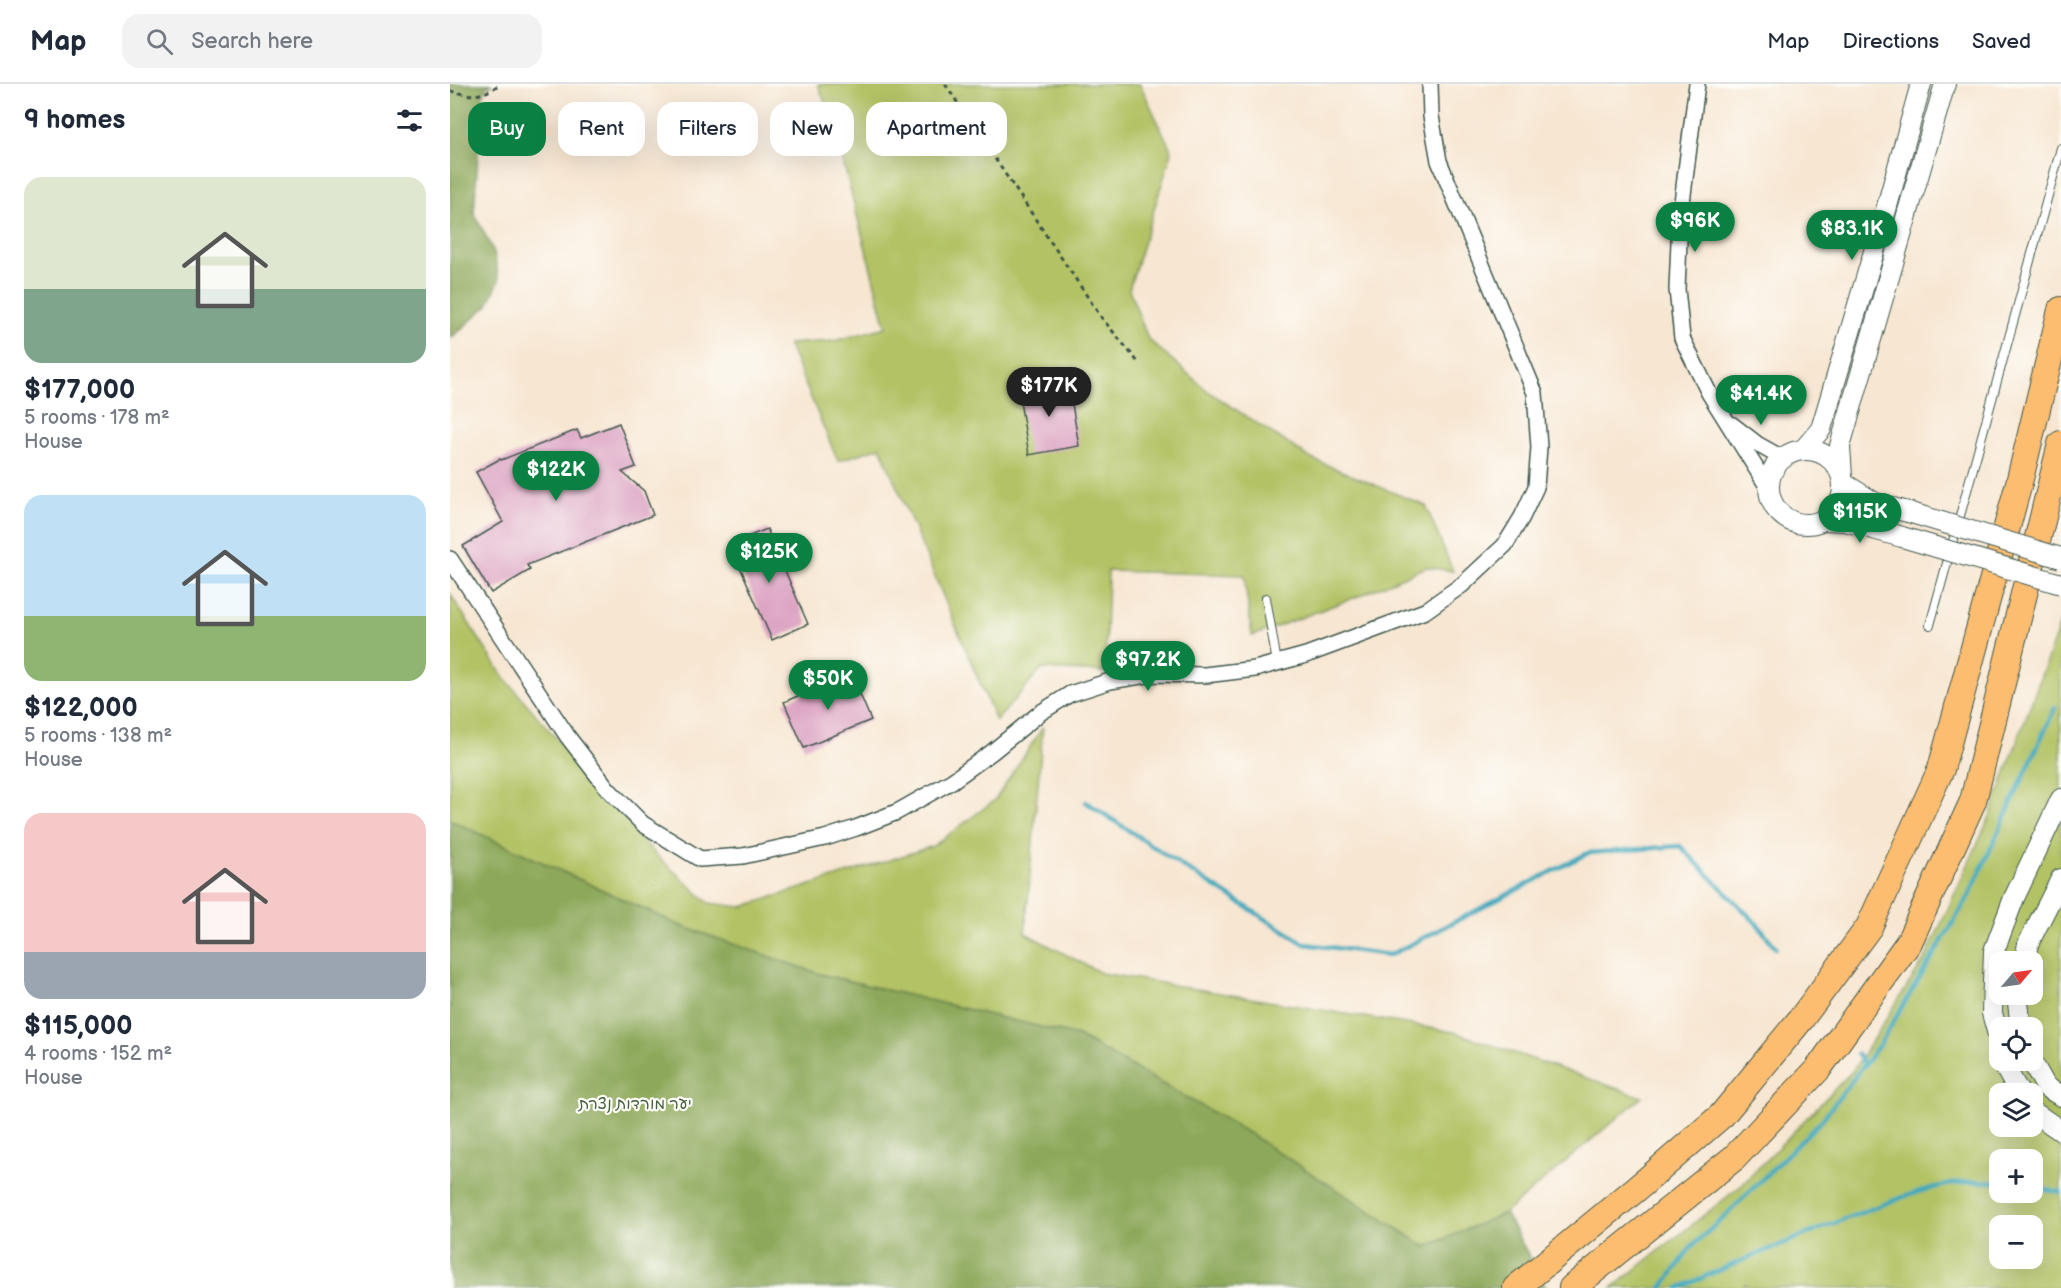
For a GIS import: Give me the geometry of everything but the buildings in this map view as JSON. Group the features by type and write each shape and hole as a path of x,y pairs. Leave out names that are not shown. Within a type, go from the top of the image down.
{"highway":[{"path":"1516,1288 1722,1115 1801,1019 1869,927 1941,769 2019,483 2061,310"},
{"path":"1572,1288 1736,1157 1818,1069 1909,942 1973,801 2061,444"}],"street":[{"path":"450,559 568,737 608,789 643,824 700,859 743,856 825,838 897,812 952,781 1040,713 1070,693 1110,681 1154,674 1205,675 1255,669 1306,655 1425,611 1462,585 1505,545 1536,487 1539,447 1535,393 1439,161 1431,116 1430,84"},
{"path":"1696,84 1680,218 1677,289 1682,338 1709,393 1769,489 1778,512 1800,524 1812,524 1824,520 1841,502 1843,480 1840,446 1945,84"},
{"path":"1804,449 1821,429 1921,84"},
{"path":"1724,419 1757,444 1782,458"},
{"path":"1769,489 1770,477 1782,458 1804,449 1815,450 1827,456 1837,465 1843,480 1877,504 2061,558"},
{"path":"1824,520 1845,521 2061,584"},
{"path":"1993,1017 1994,951 2014,898 2061,799"},
{"path":"2026,951 2061,879"},
{"path":"2037,1071 2046,1087 2061,1096"},
{"path":"2043,1119 2061,1131"}],"lane":[{"path":"1930,625 2061,148"},
{"path":"1266,598 1277,663"}],"path":[{"path":"450,91 473,96 486,94 500,84"},
{"path":"945,84 1101,317 1138,362"}],"green space":[{"path":"450,84 493,84 487,86 482,102 468,102 468,156 478,156 474,213 494,252 499,281 488,305 450,339"},
{"path":"818,84 1140,84 1172,152 1129,289 1148,339 1209,392 1310,458 1426,506 1453,571 1426,567 1359,596 1252,636 1244,575 1108,571 1105,672 1042,669 996,721 880,447 838,461 788,344 834,341 886,327 842,156 854,156 854,102 825,102"},
{"path":"450,594 503,676 655,854 709,903 742,907 933,846 995,800 1043,727 1025,933 1101,973 1454,1032 1642,1097 1505,1213 1426,1247 1245,1131 1078,1036 820,974 681,926 450,820"},
{"path":"2061,621 2061,1288 1750,1288 1746,1284 1740,1288 1612,1288 1742,1185 1853,1070 1925,959 1990,816"},
{"name":"יער מורדות נצרת","path":"450,820 681,926 820,974 1078,1036 1245,1131 1426,1247 1505,1213 1547,1288 450,1288"}],"waterway":[{"path":"1662,1288 1692,1246 1821,1121 1880,1044 1969,896 2055,708"},
{"path":"1086,802 1305,944 1390,955 1588,853 1680,846 1759,926 1776,948"},
{"path":"1857,1054 1865,1065"},
{"path":"1679,1288 1782,1244 1921,1191 1960,1183 1989,1182"},
{"path":"2043,1190 2061,1192"}]}
